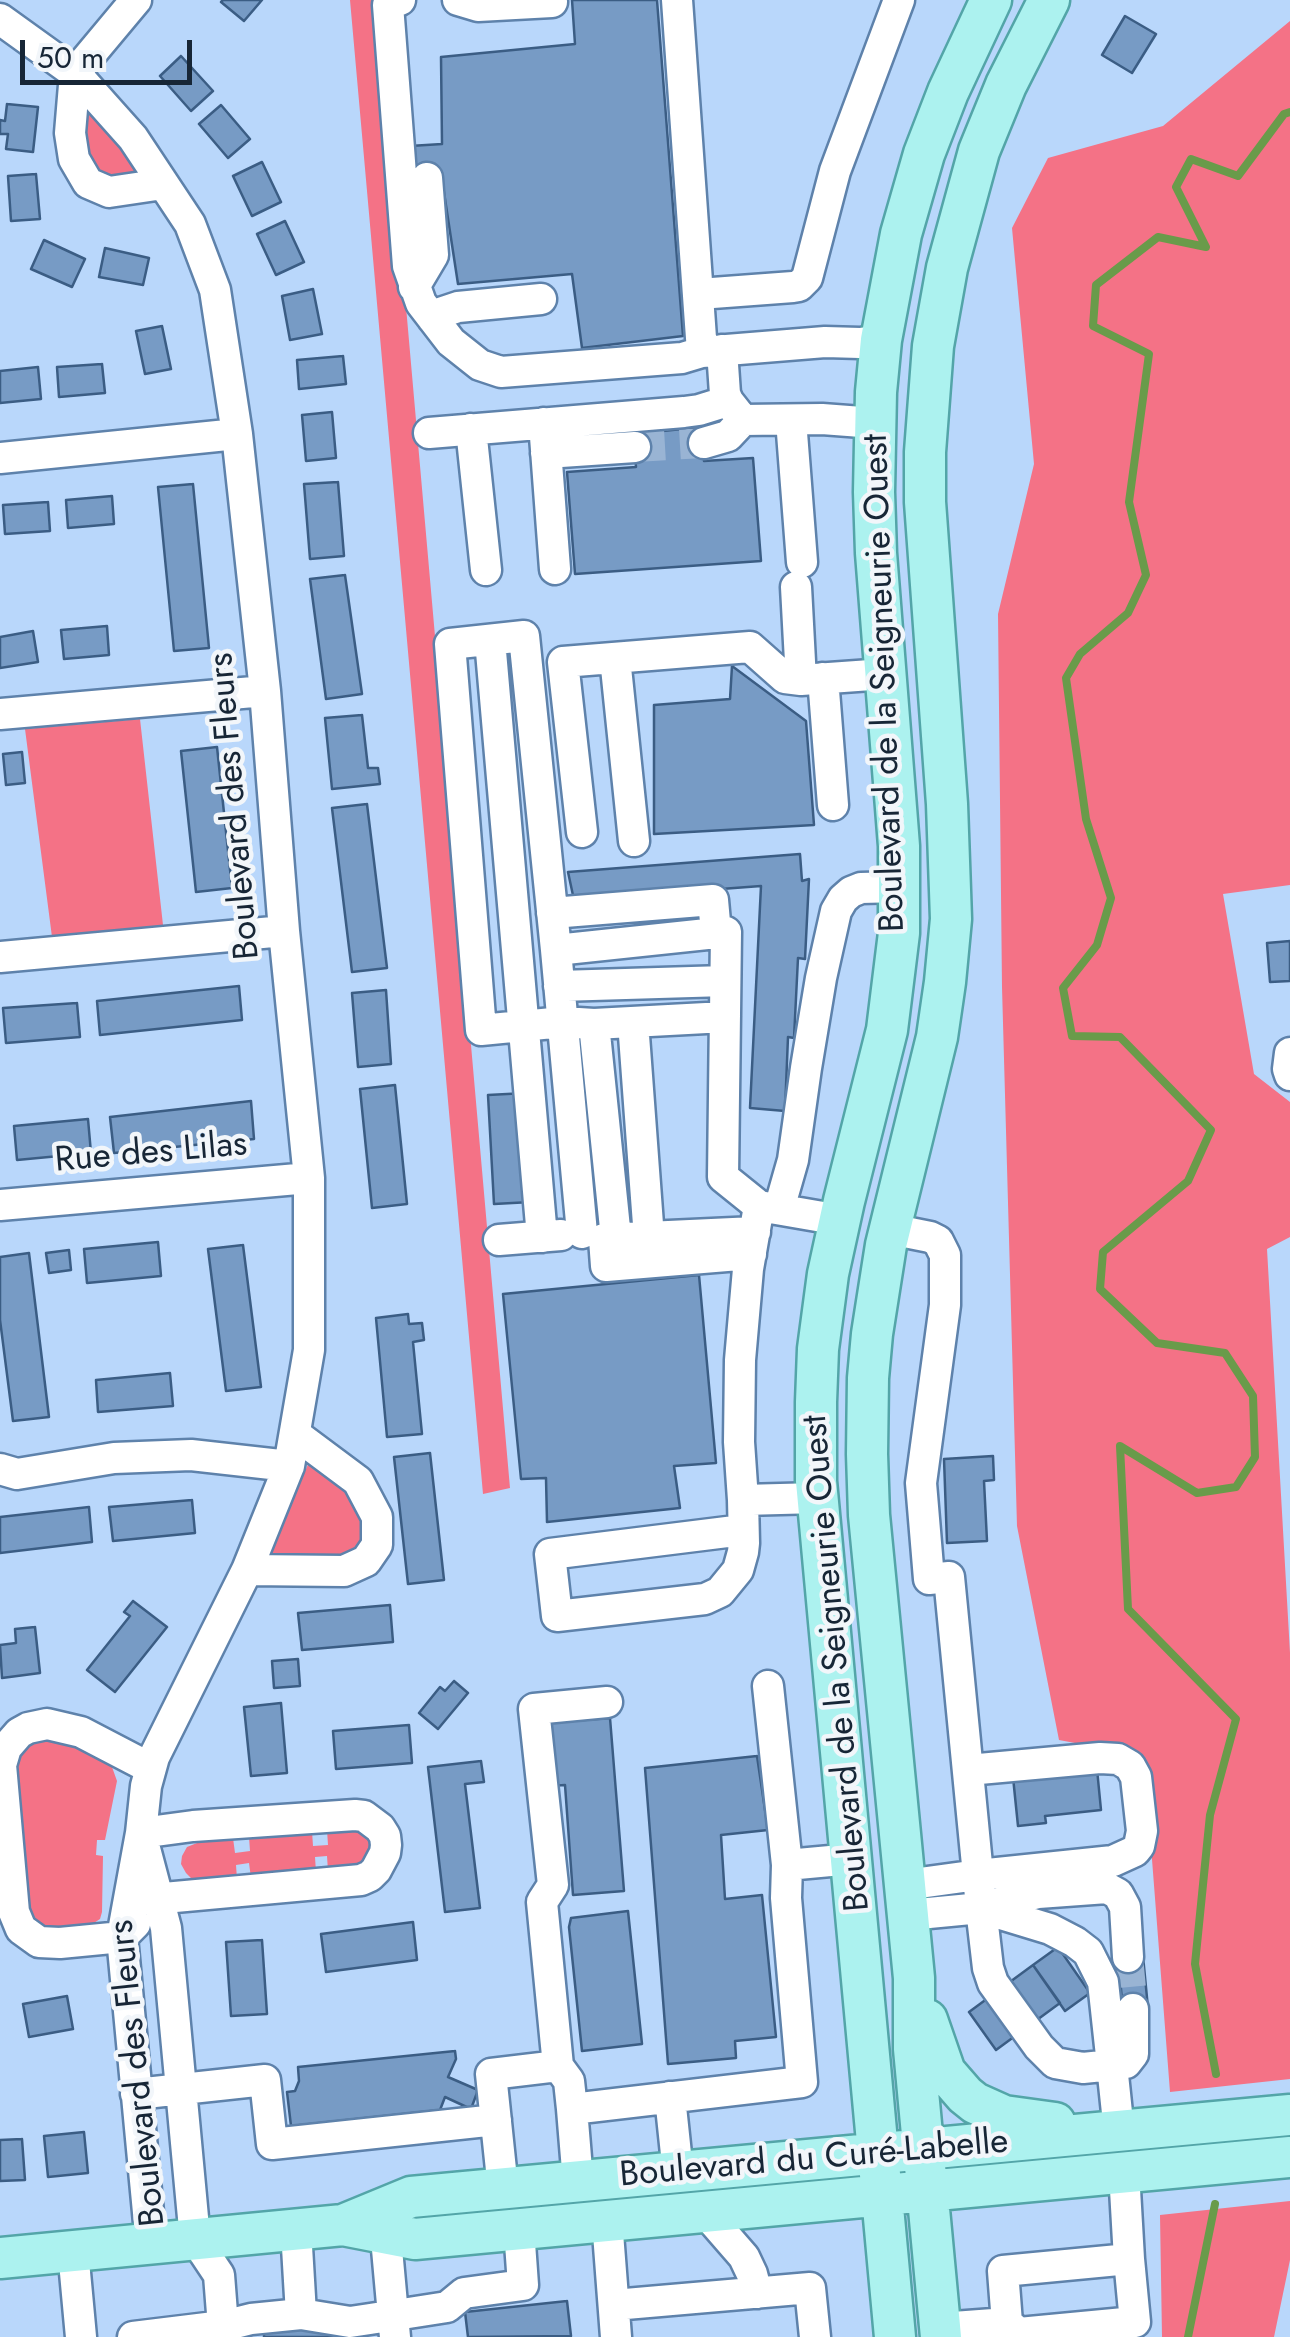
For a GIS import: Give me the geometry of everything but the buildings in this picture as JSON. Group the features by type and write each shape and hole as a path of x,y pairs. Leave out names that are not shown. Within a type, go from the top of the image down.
{"main road":[{"name":"Boulevard de la Seigneurie Ouest","path":"895,2337 818,1498 818,1349 828,1274 890,1012 899,933 898,835 874,492 881,340 901,234 924,154 991,0"},
{"name":"Boulevard de la Seigneurie Ouest","path":"941,2332 914,2049 914,1978 868,1499 866,1425 880,1278 937,1036 949,948 950,860 925,490 933,346 946,268 979,151 1006,85 1049,0"},
{"path":"881,340 933,346"},
{"path":"886,674 937,670"},
{"path":"840,1220 890,1229"},
{"path":"914,1978 938,2057 956,2087 975,2103 1004,2116 1119,2132"},
{"name":"Boulevard du Curé-Labelle","path":"385,2221 411,2197 1290,2115"},
{"name":"Boulevard du Curé-Labelle","path":"0,2258 385,2221 415,2239 1290,2157"}],"street":[{"path":"136,0 75,74 70,132 74,159 88,183 108,192 163,184"},
{"path":"400,0 388,5 408,266 421,302 433,319 460,351 480,366 501,372 682,358 712,351 881,340"},
{"path":"458,0 478,6 552,2"},
{"path":"677,0 698,294 712,351 735,410 728,436 704,443"},
{"path":"698,294 793,287 807,278 835,171 899,0"},
{"name":"Boulevard des Fleurs","path":"0,19 75,74 133,138 190,224 215,290 238,434 308,1178 309,1350 290,1466 247,1570 150,1768 142,1806 143,1900 122,1938 151,2244"},
{"path":"414,287 433,254 427,178"},
{"path":"433,319 458,307 541,300"},
{"path":"545,438 699,410 735,410 791,420 875,423"},
{"path":"791,420 799,575 833,805"},
{"path":"471,429 486,570"},
{"path":"429,432 471,429 635,448"},
{"path":"0,458 238,434"},
{"path":"545,438 555,569"},
{"path":"724,1017 563,1022 481,1030 450,644 524,636 563,1022 606,1266 761,1225"},
{"path":"490,640 542,1236"},
{"path":"582,832 563,662 750,647 785,678 886,674"},
{"path":"615,658 634,841"},
{"path":"0,714 264,691"},
{"path":"469,877 548,869"},
{"path":"818,1498 743,1515 550,1554 556,1616 712,1596 726,1587 738,1570 743,1552 743,1515 738,1393 761,1225 793,1160 836,911 843,899 861,888 900,887"},
{"path":"552,913 712,900 716,933"},
{"path":"0,956 284,931"},
{"path":"556,950 726,932 723,1177 761,1225"},
{"path":"559,986 725,981"},
{"path":"633,1022 649,1238"},
{"path":"594,1024 601,1237"},
{"path":"1290,1054 1290,1075"},
{"name":"Rue des Lilas","path":"0,1205 308,1178"},
{"path":"499,1240 542,1236 649,1238 840,1220"},
{"path":"890,1229 930,1237 938,1241 945,1255 946,1305 922,1495 928,1579 950,1577 989,1976 1039,2047 1055,2063 1083,2068 1112,2066"},
{"path":"247,1570 344,1571 366,1560 377,1545 377,1517 358,1481 295,1434"},
{"path":"0,1470 17,1474 114,1458 191,1456 290,1466"},
{"path":"868,1499 922,1495"},
{"path":"572,2109 802,2082 786,1898 788,1865 768,1686"},
{"path":"578,2182 568,2081 558,2066 542,1902 553,1886 534,1709 607,1702"},
{"name":"Boulevard des Fleurs","path":"122,1938 46,1944 33,1940 21,1929 14,1912 1,1765 12,1739 28,1728 47,1724 82,1732 150,1768"},
{"path":"906,1900 978,1876 1114,1861 1135,1851 1142,1839 1138,1785 1134,1771 1125,1763 1110,1758 968,1770"},
{"path":"141,1833 355,1815 373,1821 385,1836 382,1863 361,1880 143,1900"},
{"path":"788,1865 852,1860"},
{"path":"981,1908 1038,1892 1101,1888 1113,1891 1125,1907 1127,1942 1102,1932 1085,1950"},
{"name":"Boulevard des Fleurs","path":"143,1900 166,1928 195,2239"},
{"path":"906,1900 981,1908 1055,1932 1085,1950 1119,2006 1112,2066 1119,2132"},
{"path":"1055,1932 1119,2006"},
{"path":"503,2189 491,2074 558,2066"},
{"path":"136,2094 265,2080 272,2144 496,2120"},
{"path":"670,2097 678,2173"},
{"path":"1124,2172 1135,2322 1020,2334 1008,2322 1003,2271 1129,2259"},
{"path":"704,2211 744,2257 757,2293"},
{"path":"607,2220 616,2337"},
{"path":"385,2221 394,2326"},
{"path":"133,2337 239,2328 302,2314 351,2329 394,2326 446,2307 464,2293 523,2286 519,2229"},
{"path":"296,2230 302,2314"},
{"path":"195,2239 220,2275 239,2328"},
{"path":"73,2251 81,2337"},
{"path":"614,2305 810,2288 815,2337"},
{"path":"941,2332 1008,2322"}],"shaded area":[{"path":"350,0 379,0 510,1488 483,1494"},
{"path":"1290,21 1290,885 1223,894 1254,1074 1290,1102 1290,1237 1267,1249 1290,1653 1290,2079 1170,2092 1144,1756 1059,1740 1017,1526 1002,987 998,614 1034,464 1012,228 1048,158 1163,126"},
{"path":"78,98 151,178 107,185 82,159"},
{"path":"140,719 164,934 52,937 25,729"},
{"path":"310,1460 346,1488 364,1522 362,1545 341,1562 268,1555"},
{"path":"62,1738 106,1758 117,1781 105,1840 97,1840 96,1855 103,1856 100,1919 86,1928 42,1929 29,1917 12,1772 20,1751 28,1743"},
{"path":"349,1827 366,1831 375,1847 366,1865 328,1871 327,1856 315,1857 316,1872 251,1878 249,1863 236,1865 237,1879 193,1880 181,1864 187,1847 202,1841 233,1838 235,1853 250,1851 249,1837 312,1831 313,1846 328,1845 327,1830"},
{"path":"1290,2201 1290,2260 1274,2337 1162,2337 1160,2215"}],"waterway":[{"path":"1216,2074 1195,1964 1210,1815 1236,1719 1128,1609 1120,1446 1197,1493 1236,1487 1255,1457 1253,1396 1225,1353 1157,1343 1100,1289 1103,1252 1188,1181 1211,1130 1120,1037 1072,1036 1063,988 1097,945 1111,898 1086,819 1066,678 1080,654 1128,613 1146,575 1129,502 1149,354 1093,326 1096,285 1158,237 1206,247 1176,187 1191,159 1238,176 1284,114 1290,112"},
{"path":"1188,2337 1215,2204"}],"tunnel":[{"path":"635,447 704,443"},
{"path":"1128,1957 1133,2009"}]}
